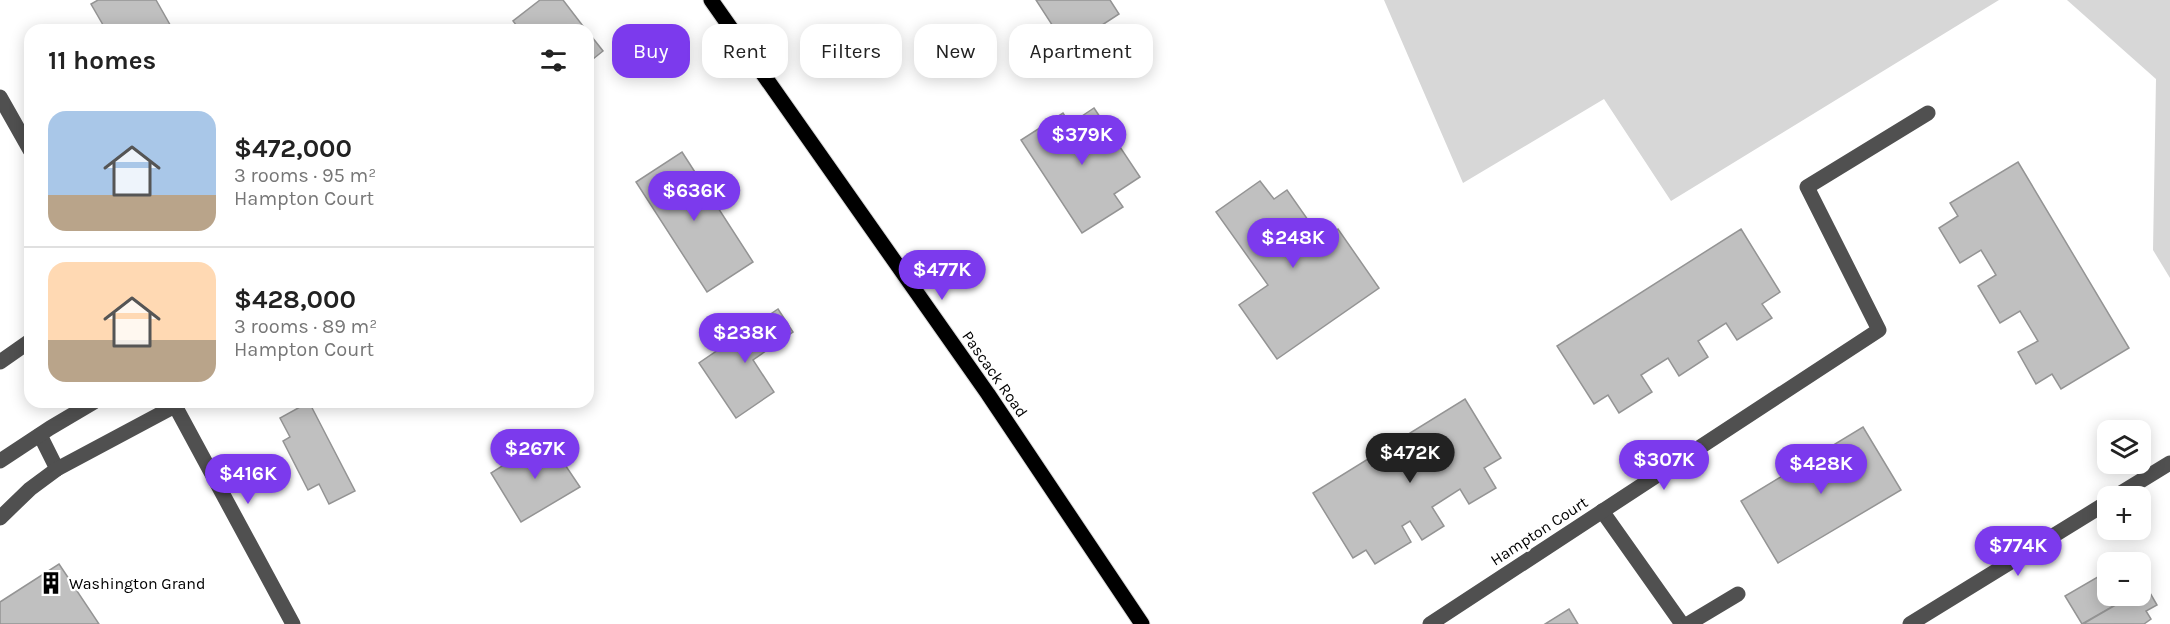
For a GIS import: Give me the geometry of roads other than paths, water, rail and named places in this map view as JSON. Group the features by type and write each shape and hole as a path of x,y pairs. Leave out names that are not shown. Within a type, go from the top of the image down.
{"main road":[{"name":"Pascack Road","path":"711,0 988,394 1142,624"}],"street":[{"path":"0,97 24,139"},
{"name":"Hampton Court","path":"1430,624 1879,330 1807,187 1928,113"},
{"path":"0,362 24,345"},
{"path":"0,461 84,408"},
{"path":"0,518 30,489 57,469 167,408"},
{"path":"176,408 293,624"},
{"path":"40,435 57,469"},
{"path":"2132,486 2170,463"},
{"path":"1910,624 2097,509"},
{"path":"1602,511 1682,624"},
{"path":"1688,624 1738,594"}],"place":[{"name":"Washington Grand","path":"51,583"}]}
